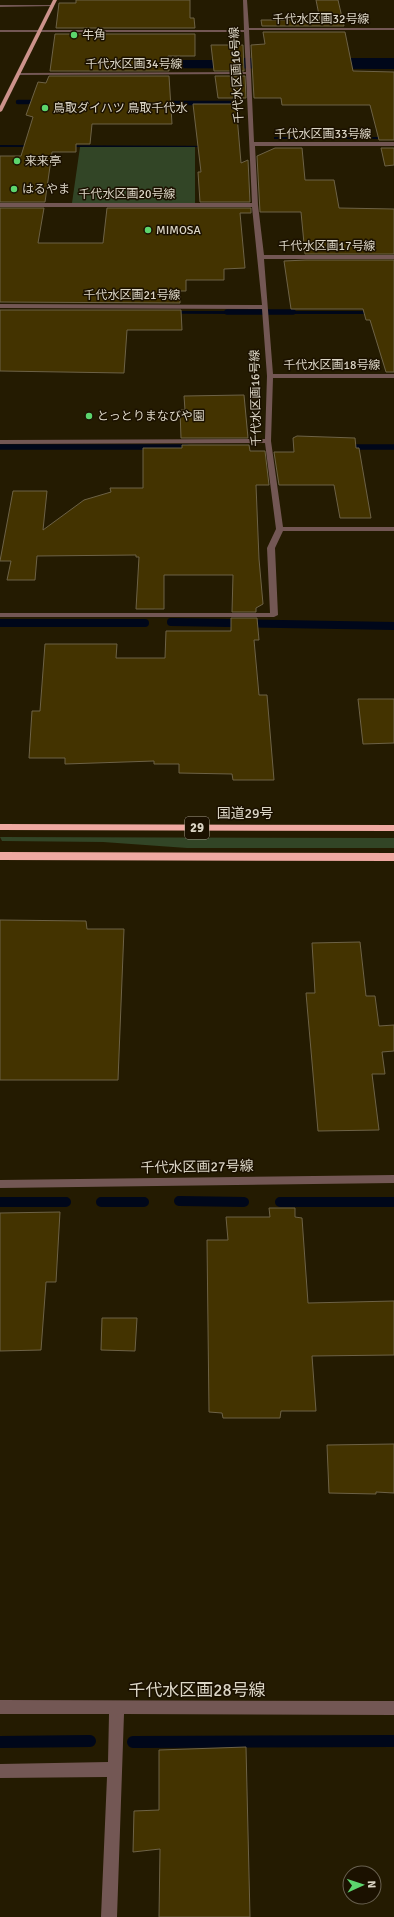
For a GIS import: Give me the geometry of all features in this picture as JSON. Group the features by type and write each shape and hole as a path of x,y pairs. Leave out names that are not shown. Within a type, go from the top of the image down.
{"highway":[{"name":"国道29号","path":"0,827 394,828"},
{"name":"29","path":"0,856 394,857"}],"main road":[{"path":"0,111 20,74 55,0"}],"street":[{"name":"千代水区画16号線","path":"245,0 248,30 248,73 253,144 255,205 261,257 270,376 268,441 280,529"},
{"path":"0,6 52,6"},
{"name":"千代水区画32号線","path":"0,32 394,29"},
{"name":"千代水区画34号線","path":"20,74 248,73"},
{"name":"千代水区画33号線","path":"253,144 394,144"},
{"name":"千代水区画20号線","path":"0,205 255,205"},
{"name":"千代水区画17号線","path":"261,257 394,257"},
{"name":"千代水区画21号線","path":"0,306 265,307"},
{"name":"千代水区画18号線","path":"270,376 394,376"},
{"path":"0,442 268,441"},
{"path":"0,615 274,615 271,548 280,529 394,529"},
{"name":"千代水区画27号線","path":"0,1184 394,1179"},
{"name":"千代水区画28号線","path":"0,1707 394,1708"},
{"path":"109,1917 117,1708"},
{"path":"0,1771 115,1769"}],"green space":[{"path":"80,147 195,147 195,203 72,203"},
{"path":"0,837 394,838 394,848 187,848 103,842 2,841"}],"water":[{"path":"226,58 394,58 394,69 113,68 73,60 225,60"},
{"path":"274,137 394,137 394,139 274,139"},
{"path":"0,145 239,146 240,147 0,147"},
{"path":"0,311 239,311 239,314 0,313"},
{"path":"281,311 394,311 394,314 281,314"}],"building":[{"path":"76,0 190,0 190,18 194,18 195,28 56,28 59,3 76,3"},
{"path":"316,0 338,0 344,26 262,26 261,20 320,20"},
{"path":"263,32 345,32 353,71 394,72 394,140 379,140 370,105 282,105 281,98 254,98 251,45 265,44"},
{"path":"55,34 195,34 195,56 168,56 169,71 50,71"},
{"path":"211,45 243,45 244,71 214,71"},
{"path":"49,76 169,76 172,124 92,124 90,144 76,144 76,152 52,152 45,202 0,202 0,156 21,156 33,117 26,115 38,82 46,83"},
{"path":"215,76 245,76 246,98 218,98"},
{"path":"193,104 236,104 241,163 248,160 250,202 200,202 198,172 201,172"},
{"path":"275,148 302,148 305,180 334,180 339,208 394,209 394,254 305,254 301,212 260,212 257,156"},
{"path":"381,148 394,148 394,165 385,166"},
{"path":"0,208 44,208 38,243 103,243 107,208 251,208 251,213 240,213 245,268 224,269 224,280 186,280 186,291 180,291 180,303 0,302"},
{"path":"394,260 394,372 386,372 370,320 366,320 363,309 291,309 284,261"},
{"path":"0,310 181,310 182,330 127,330 124,373 0,371"},
{"path":"244,395 248,438 181,438 180,410 185,410 184,396"},
{"path":"297,436 355,438 356,448 359,448 371,518 340,518 334,485 279,485 274,452 294,452 293,438"},
{"path":"182,445 249,445 250,451 265,451 269,485 256,485 259,559 263,604 256,608 256,612 232,612 233,575 164,575 164,609 136,609 139,557 136,557 136,555 37,556 35,580 7,580 11,561 0,561 13,491 47,491 43,530 84,500 111,492 110,488 143,488 143,448 182,448"},
{"path":"231,618 257,618 259,640 254,640 259,695 267,695 274,780 233,780 232,774 179,773 179,764 154,764 154,761 65,764 65,758 29,758 32,711 40,711 45,644 117,644 116,658 165,658 166,631 231,631"},
{"path":"358,699 394,699 394,743 363,744"},
{"path":"0,920 86,921 87,929 124,929 118,1080 0,1080"},
{"path":"360,942 366,996 375,996 379,1026 394,1025 394,1051 382,1052 385,1074 372,1074 379,1130 318,1131 306,993 315,993 312,943"},
{"path":"269,1208 295,1208 295,1217 302,1218 308,1303 394,1301 394,1355 312,1356 316,1411 281,1411 280,1418 223,1418 222,1413 209,1412 207,1240 228,1240 226,1217 270,1217"},
{"path":"60,1212 56,1282 46,1282 41,1350 0,1351 0,1213"},
{"path":"102,1318 137,1318 135,1351 101,1350"},
{"path":"394,1444 394,1493 329,1493 327,1445"},
{"path":"246,1747 250,1917 159,1917 160,1849 133,1852 134,1811 159,1810 159,1750"}],"waterway":[{"path":"159,103 235,103 234,91"},
{"path":"18,102 42,102"},
{"path":"227,312 293,312"},
{"path":"0,447 187,447"},
{"path":"345,447 394,447"},
{"path":"171,622 394,626"},
{"path":"0,623 145,623"},
{"path":"179,1201 244,1202"},
{"path":"0,1202 66,1202"},
{"path":"101,1202 144,1202"},
{"path":"280,1202 394,1202"},
{"path":"0,1742 90,1741"},
{"path":"133,1742 394,1741"}],"place":[{"name":"牛角","path":"74,35"},
{"name":"鳥取ダイハツ 鳥取千代水","path":"45,108"},
{"name":"来来亭","path":"17,161"},
{"name":"はるやま","path":"14,189"},
{"name":"MIMOSA","path":"148,230"},
{"name":"とっとりまなびや園","path":"89,416"}]}
